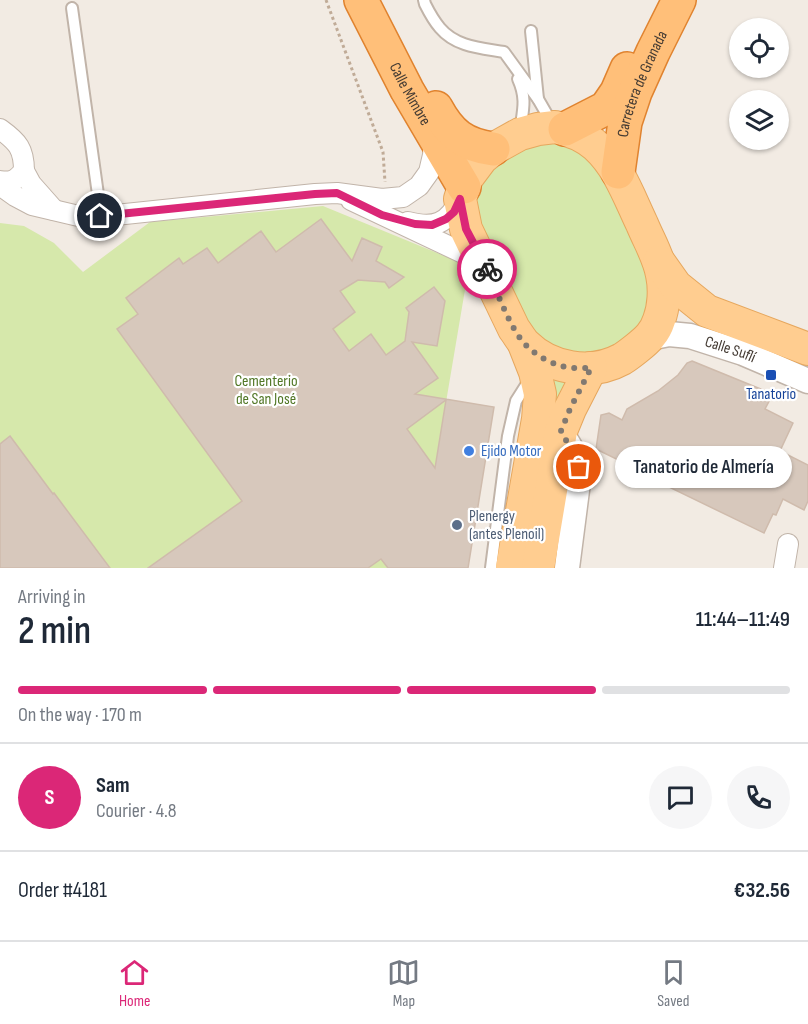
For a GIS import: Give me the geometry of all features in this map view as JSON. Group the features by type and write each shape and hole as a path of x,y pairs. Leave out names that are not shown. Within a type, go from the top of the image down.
{"highway":[{"name":"Calle Mimbre","path":"361,0 407,90 435,136 462,193"},
{"name":"Calle Mimbre","path":"381,0 411,62 450,130 468,143 506,141"},
{"name":"Carretera de Granada","path":"560,128 606,108 617,92 662,0"},
{"name":"Carretera de Granada","path":"618,172 625,122 635,92 679,0"}],"main road":[{"path":"512,568 538,419 540,394 530,358 466,229 462,193 467,178 482,158 506,141 538,129 560,128 581,135 595,146 618,172 659,262 663,278 663,306 655,329 622,359 591,368 575,368 559,365 542,357 530,358"},
{"name":"Calle Suflí","path":"659,262 676,286 707,311 808,349"},
{"name":"Calle Suflí","path":"655,329 672,316 693,316 707,311"},
{"path":"538,568 561,431 591,368"}],"street":[{"path":"0,129 21,148 24,171 30,184 54,210"},
{"path":"382,207 419,186 429,172 435,136"},
{"path":"0,183 16,180 24,171"},
{"path":"0,183 15,196 32,205 87,218 337,193 382,207 415,224 432,225 446,219 454,212 462,193"},
{"path":"382,207 484,263"},
{"name":"Calle Suflí","path":"655,329 669,334 690,336 742,353 808,381"},
{"path":"561,431 577,458 579,467 567,568"},
{"path":"784,568 788,544"}],"lane":[{"path":"424,0 439,27 451,39 471,47 504,52 560,128"},
{"path":"72,8 100,216"},
{"path":"531,31 538,99"},
{"path":"504,52 524,91 524,99 506,141"},
{"path":"491,568 508,436 516,401 530,358"}],"path":[{"path":"326,0 383,152 386,180 382,207"}],"green space":[{"path":"513,137 595,146 663,306 570,409 538,419 484,263 467,178"},
{"name":"Cementerio de San José","path":"323,206 469,266 418,568 0,568 0,223 24,226 54,243 83,272 150,222"}],"building":[{"path":"321,219 352,261 362,238 382,247 376,261 404,277 389,288 385,282 358,280 340,291 355,312 333,329 349,351 371,334 386,355 405,341 409,312 406,308 434,287 445,301 437,346 412,342 438,378 415,394 494,407 468,568 388,568 381,559 368,568 148,568 242,501 117,329 138,314 126,298 179,258 183,264 207,248 218,263 261,231 276,252","holes":["446,400 435,468 407,429"]},
{"path":"692,361 773,394 765,409 793,423 780,451 808,465 808,501 804,510 783,499 764,533 596,449 601,415 609,413 622,420 627,409 658,391 678,375 687,363"},
{"path":"10,436 110,568 0,568 0,444"}],"way so far":[{"path":"487,269 514,329 524,344 542,357 559,365 591,368 561,431 577,458 579,467"}],"place":[{"name":"Tanatorio","path":"771,375"},
{"name":"Ejido Motor","path":"469,451"},
{"name":"Tanatorio de Almería","path":"579,467"},
{"name":"Plenergy (antes Plenoil)","path":"457,525"}],"route":[{"path":"100,216 337,193 382,215 415,224 432,225 446,219 454,212 460,199 466,229 487,269"}]}
